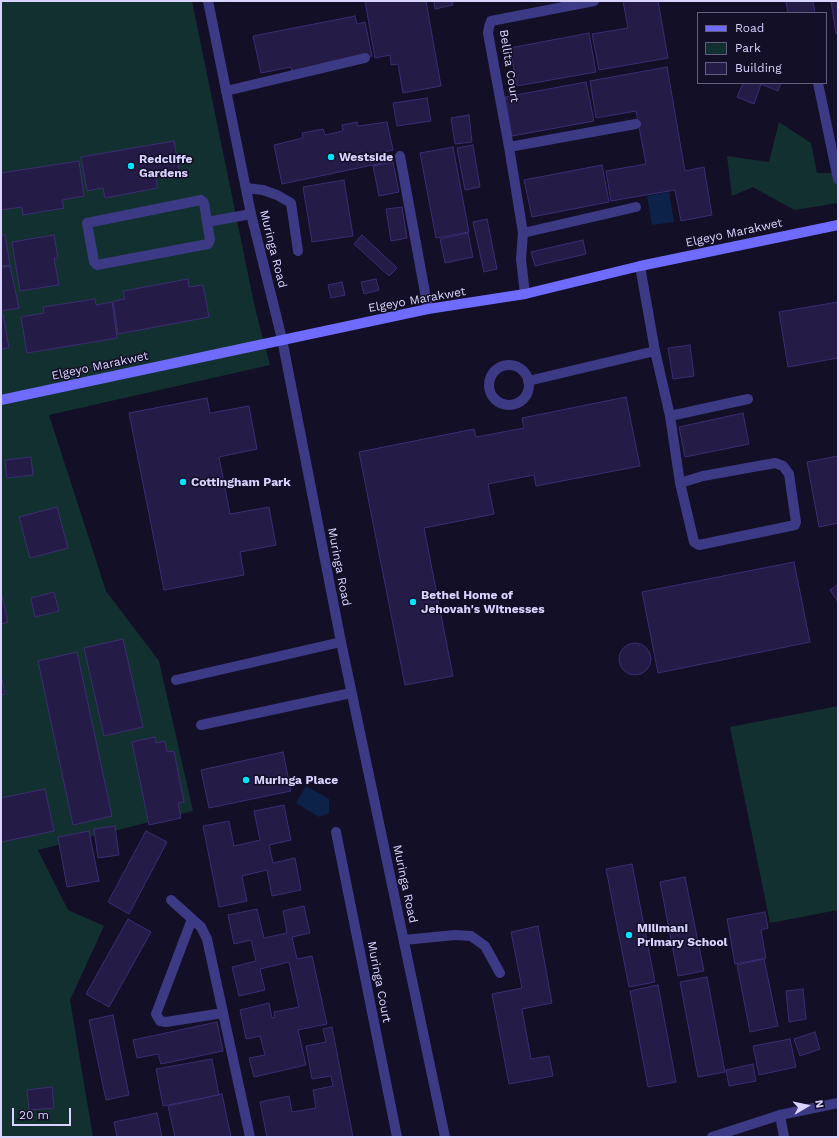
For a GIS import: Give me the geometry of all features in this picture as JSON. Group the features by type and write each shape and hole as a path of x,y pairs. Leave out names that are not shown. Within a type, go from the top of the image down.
{"street":[{"name":"Muringa Road","path":"208,1 251,214 282,340 351,693 445,1137"},
{"name":"Bellita Court","path":"525,294 521,260 523,233 488,33 491,21 594,1"},
{"path":"226,91 366,58"},
{"path":"818,84 838,179"},
{"path":"509,147 636,124"},
{"path":"400,156 428,309"},
{"path":"246,188 263,190 277,194 291,203 298,251"},
{"path":"201,200 204,203 207,222 210,240 208,244 97,265 94,262 87,225 87,223 201,200"},
{"path":"523,233 636,207"},
{"path":"207,222 251,214"},
{"name":"Elgeyo Marakwet","path":"1,400 428,309 525,294 640,266 838,225"},
{"path":"640,266 655,351 670,416 680,483 694,542 696,544 795,525 796,522 789,474 783,466 775,463 703,476 680,483"},
{"path":"528,381 655,351"},
{"path":"670,416 748,399"},
{"path":"176,680 341,642"},
{"path":"201,725 351,693"},
{"name":"Muringa Court","path":"336,832 397,1137"},
{"path":"171,900 201,927 207,939 250,1137"},
{"path":"192,919 156,1014 160,1021 166,1022 223,1013"},
{"path":"404,940 471,936 485,946 500,973"},
{"path":"712,1137 780,1115 838,1103"},
{"path":"780,1115 784,1137"}],"green space":[{"path":"1,1 192,1 255,308 270,365 49,415 106,591 159,661 193,811 38,850 68,910 104,926 70,1000 93,1137 1,1137"},
{"path":"779,122 811,143 817,173 838,173 838,203 794,210 753,187 732,196 727,156 769,162"},
{"path":"838,706 838,910 770,923 730,727"}],"water":[{"path":"669,192 674,222 652,225 647,196"},
{"path":"306,786 329,799 329,813 319,817 296,803"}],"building":[{"path":"365,1 426,1 441,86 403,93 398,64 391,65 390,55 375,58"},
{"path":"434,1 452,1 453,5 435,9"},
{"path":"623,1 658,1 668,58 599,70 592,34 628,28"},
{"path":"786,1 813,1 815,12 788,12"},
{"path":"831,1 838,1 838,33 836,34"},
{"path":"355,16 357,24 365,22 372,56 292,71 291,67 261,73 253,36"},
{"path":"589,33 596,72 517,86 510,48"},
{"path":"667,67 685,171 704,167 712,215 681,221 675,190 611,201 606,171 646,164 636,111 596,118 590,81"},
{"path":"586,82 594,121 512,136 505,97"},
{"path":"743,84 761,84 754,104 737,97"},
{"path":"761,84 781,84 778,91"},
{"path":"427,98 431,121 397,126 393,103"},
{"path":"469,115 472,142 455,144 451,118"},
{"name":"Westside","path":"357,122 358,126 387,122 393,150 385,152 387,162 282,184 274,145 303,138 302,133 323,129 325,135 343,131 342,125"},
{"name":"Redcliffe Gardens","path":"174,141 180,174 156,178 157,188 105,198 103,188 87,191 81,157"},
{"path":"473,145 480,187 465,190 457,148"},
{"path":"453,147 469,232 436,238 420,153"},
{"path":"79,161 84,196 62,200 64,208 23,215 22,207 1,210 1,173"},
{"path":"393,162 399,192 379,196 373,166"},
{"path":"602,165 609,202 532,217 524,180"},
{"path":"344,180 353,236 312,242 303,187"},
{"path":"402,207 407,238 391,241 386,209"},
{"path":"487,219 497,269 484,272 473,222"},
{"path":"468,233 473,257 445,263 440,239"},
{"path":"1,235 5,235 10,265 1,266"},
{"path":"54,235 58,258 54,258 59,285 20,291 12,242"},
{"path":"362,235 397,268 389,276 354,244"},
{"path":"583,240 586,254 535,266 531,252"},
{"path":"10,266 19,308 1,311 1,268"},
{"path":"188,279 189,287 203,285 209,317 118,334 113,301 125,299 123,291"},
{"path":"376,279 379,290 364,294 361,282"},
{"path":"342,282 345,295 331,298 328,285"},
{"path":"95,299 96,305 112,302 117,338 27,353 21,317 44,313 43,307"},
{"path":"838,302 838,358 788,367 779,312"},
{"path":"1,314 3,314 9,348 1,349"},
{"path":"690,345 694,376 673,379 668,348"},
{"name":"Bethel Home of Jehovah's Witnesses","path":"626,397 640,466 536,486 534,475 488,484 494,514 424,528 453,676 405,685 359,452 474,429 476,437 524,428 522,418"},
{"name":"Cottingham Park","path":"207,398 210,413 249,406 257,449 219,457 230,514 269,507 276,545 240,552 244,575 164,590 129,413"},
{"path":"743,413 749,444 685,457 679,427"},
{"path":"838,456 838,523 819,527 807,462"},
{"path":"31,457 33,475 7,478 5,460"},
{"path":"57,507 68,548 30,558 19,517"},
{"path":"794,562 810,642 658,673 642,592"},
{"path":"838,584 838,602 830,590"},
{"path":"1,592 8,622 1,624"},
{"path":"54,592 59,611 35,617 31,598"},
{"path":"123,639 143,727 104,736 84,648"},
{"path":"632,643 638,643 648,650 651,659 650,665 644,672 638,675 632,675 622,668 619,662 619,656 626,646"},
{"path":"77,652 112,816 73,825 38,661"},
{"path":"1,674 5,694 1,695"},
{"path":"155,737 156,743 165,741 167,752 174,751 184,802 178,803 181,818 149,825 132,742"},
{"name":"Muringa Place","path":"283,752 291,791 209,808 201,770"},
{"path":"45,789 54,831 1,842 1,798"},
{"path":"284,805 291,840 269,845 273,863 295,858 301,890 272,896 267,870 242,876 247,901 219,907 203,826 229,821 234,846 260,840 254,811"},
{"path":"115,826 119,855 98,858 94,829"},
{"path":"89,831 99,881 67,887 58,837"},
{"path":"146,831 167,842 129,914 108,902"},
{"path":"632,864 655,982 629,987 606,869"},
{"path":"685,877 704,971 678,976 660,882"},
{"path":"304,906 310,933 292,937 297,959 312,956 327,1024 298,1030 306,1065 254,1077 249,1058 265,1055 260,1036 246,1039 240,1010 269,1003 272,1018 275,1017 274,1012 299,1007 289,962 260,969 265,990 239,996 232,967 256,961 251,940 234,944 228,915 257,909 264,938 287,933 283,911"},
{"path":"765,912 768,928 761,930 766,958 735,964 727,919"},
{"path":"128,919 151,932 109,1007 86,994"},
{"path":"538,926 552,1003 522,1009 531,1059 549,1056 553,1076 509,1084 492,994 522,988 511,932"},
{"path":"764,959 778,1026 750,1032 737,965"},
{"path":"707,977 725,1072 698,1077 680,982"},
{"path":"658,985 676,1082 648,1087 630,991"},
{"path":"803,989 806,1019 789,1022 786,991"},
{"path":"113,1015 129,1095 106,1100 89,1020"},
{"path":"217,1022 223,1051 161,1064 158,1054 137,1058 133,1040"},
{"path":"332,1027 353,1137 267,1137 260,1102 289,1096 292,1112 316,1108 313,1090 333,1086 331,1076 312,1079 306,1046 326,1042 323,1029"},
{"path":"815,1032 820,1049 800,1056 794,1039"},
{"path":"790,1039 796,1067 759,1075 753,1046"},
{"path":"212,1059 219,1095 163,1106 156,1069"},
{"path":"753,1064 756,1081 729,1086 726,1070"},
{"path":"52,1087 54,1108 29,1110 27,1090"},
{"path":"222,1094 231,1137 175,1137 168,1106"},
{"path":"157,1113 162,1137 117,1137 114,1122"}],"place":[{"name":"Westside","path":"331,157"},
{"name":"Redcliffe Gardens","path":"131,166"},
{"name":"Cottingham Park","path":"183,482"},
{"name":"Bethel Home of Jehovah's Witnesses","path":"413,602"},
{"name":"Muringa Place","path":"246,780"},
{"name":"Milimani Primary School","path":"629,935"}]}
